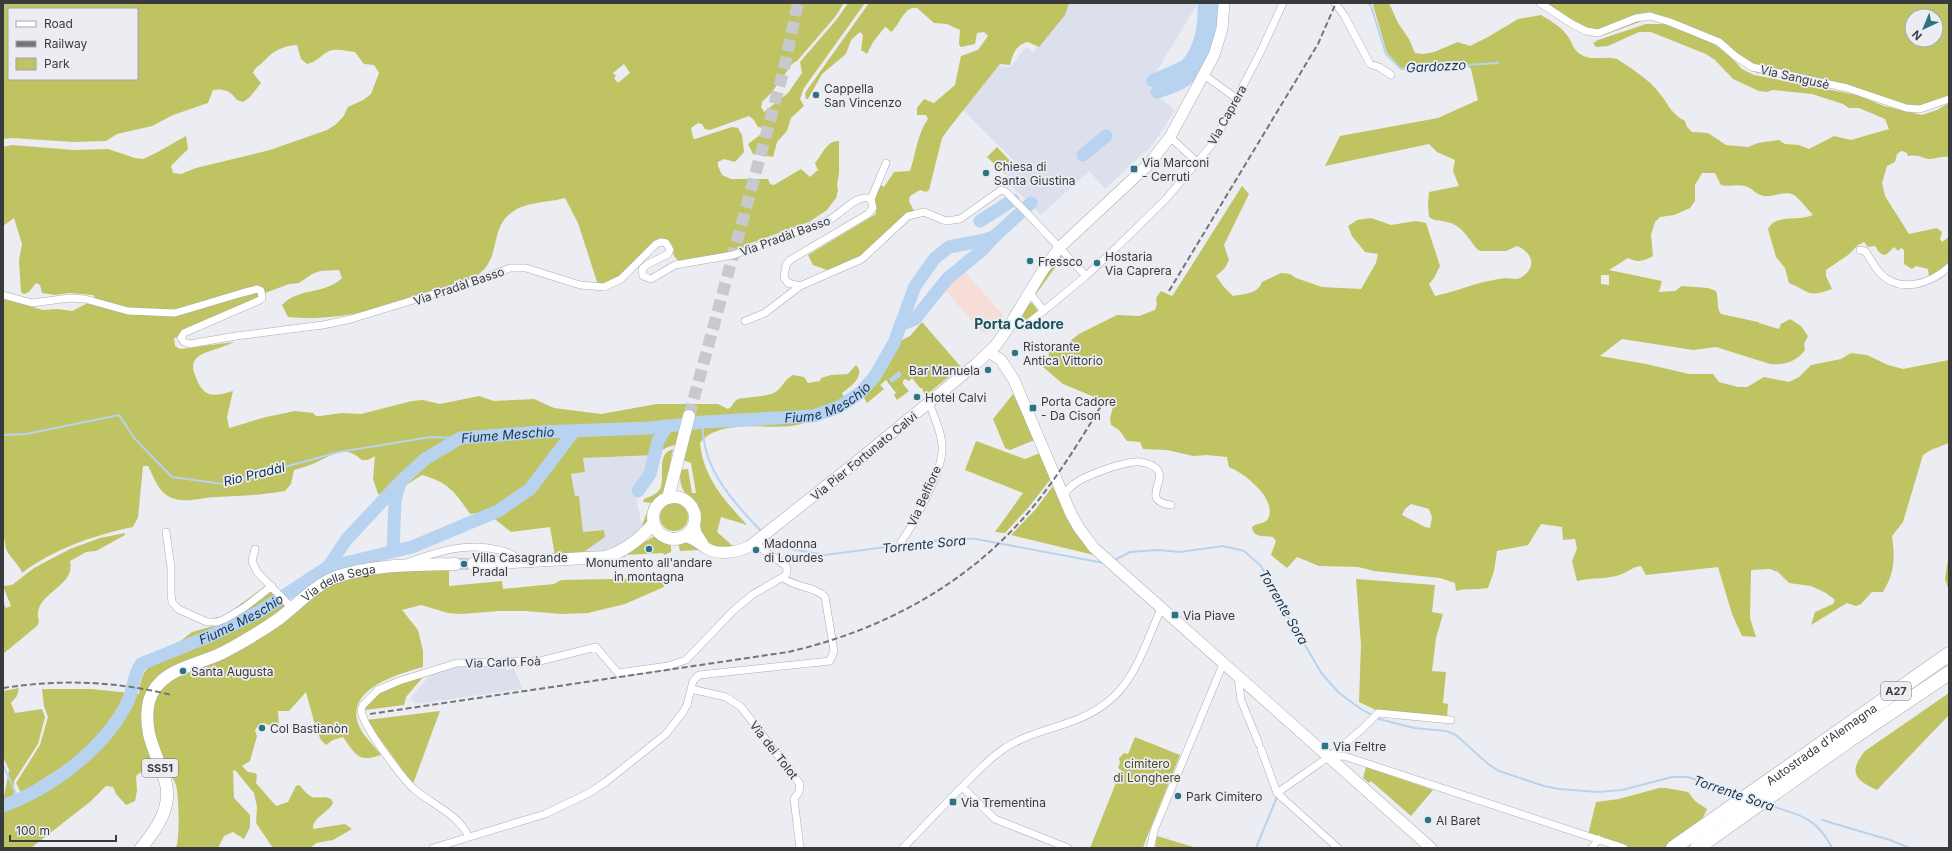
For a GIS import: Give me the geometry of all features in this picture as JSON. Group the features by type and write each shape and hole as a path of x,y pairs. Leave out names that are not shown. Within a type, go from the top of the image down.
{"highway":[{"name":"Autostrada d'Alemagna","path":"1698,848 1949,654"},
{"name":"Autostrada d'Alemagna","path":"1673,848 1847,734 1949,673"}],"main road":[{"path":"1002,368 1001,351 1005,333 1029,292 1060,247 1148,164 1170,137 1204,75 1220,37 1224,18 1224,3"},
{"name":"Via Pier Fortunato Calvi","path":"758,541 976,364 989,352 1005,333"},
{"path":"989,352 1020,393 1075,523 1100,555 1431,848"},
{"path":"976,364 988,361 1002,368"},
{"path":"668,498 688,419"},
{"path":"675,467 675,480 680,498"},
{"path":"704,546 696,534 694,511 686,500 680,498 668,498 658,505 655,510 657,528 671,538 684,536 689,537 704,546 713,551 729,552 745,548 758,541"},
{"path":"684,536 692,529 694,524"},
{"path":"473,564 605,557 616,553 657,528"},
{"name":"Via della Sega","path":"141,848 158,826 166,800 165,780 151,741 147,720 149,701 158,683 172,673 206,661 239,644 262,630 289,605 336,578 363,570 400,565 456,564"}],"street":[{"name":"Via Caprera","path":"1026,326 1086,276 1166,199 1214,142 1261,51 1283,3"},
{"path":"1335,3 1344,14 1370,64 1391,75"},
{"name":"Via Sangusè","path":"1540,3 1572,24 1586,31 1598,33 1636,18 1650,16 1670,22 1718,42 1735,56 1752,67 1847,88 1906,108 1920,109 1949,99"},
{"path":"1204,75 1236,98"},
{"path":"1170,137 1197,162"},
{"path":"871,199 886,163"},
{"path":"745,321 773,308 800,286 862,259 908,216 929,213 946,221 953,221 960,219 1001,190 1026,212 1086,276"},
{"name":"Via Pradàl Basso","path":"3,295 32,303 70,298 85,299 128,311 175,313 249,291 257,289 261,291 262,298 260,300 184,333 181,338 184,342 190,344 236,336 323,325 352,319 476,281 510,268 526,268 580,285 604,287 621,279 656,244 661,242 666,243 670,250 668,254 648,264 642,269 643,276 651,279 675,265 733,255 836,218 859,198 866,196 871,199 873,208 868,214 790,260 786,265 784,277 788,283 800,286"},
{"path":"1860,250 1866,251 1881,275 1902,286 1919,284 1949,267"},
{"path":"1029,292 1044,311"},
{"name":"Via Belfiore","path":"901,542 913,523 935,476 943,448 929,402"},
{"path":"1063,494 1085,478 1136,462 1155,467 1160,473 1156,495 1157,500 1163,504 1171,505"},
{"path":"166,532 172,602 178,609 206,622 217,622 225,619 274,589"},
{"path":"435,847 545,814 589,792 607,781 666,734 683,712 692,689 693,681 699,675 830,661 834,651 825,597 819,592 791,583 784,578 787,573 786,566 758,541"},
{"name":"Via della Sega","path":"400,565 445,550 465,546 490,548 506,552 516,556 520,562"},
{"path":"255,549 252,561 257,572 289,605"},
{"name":"Via Carlo Foà","path":"469,837 463,824 414,788 400,773 365,724 362,715 362,705 378,690 399,680 457,663 540,661 572,655 594,648 598,649 618,672 680,663 691,656 725,618 752,595 784,578"},
{"path":"903,848 982,767 1005,748 1031,735 1095,712 1106,705 1122,689 1140,661 1161,609"},
{"path":"1150,848 1155,828 1223,664"},
{"path":"1238,677 1242,700 1277,793 1338,848"},
{"name":"Via dei Tolot","path":"692,689 726,697 741,707 800,784 799,792 794,799 800,848"},
{"path":"1277,793 1328,758 1380,712 1451,720"},
{"path":"1328,758 1344,756 1624,848"},
{"path":"962,787 995,819 1068,848"},
{"path":"1592,848 1598,839"}],"shaded area":[{"path":"1069,3 1198,3 1150,82 1152,84 1150,87 1152,91 1175,110 1156,140 1147,152 1146,151 1105,189 1089,171 1041,215 1003,179 1017,164 963,110 999,66 1010,67 1026,47 1033,52 1066,12"},
{"path":"965,272 1004,316 984,334 944,289"},
{"path":"649,456 649,467 645,479 635,493 643,530 615,548 585,556 585,551 605,537 604,530 583,532 579,496 575,496 571,474 585,472 583,458"},
{"path":"489,664 505,665 506,670 514,669 523,689 416,704 410,699 432,673 457,667"}],"green space":[{"path":"3,3 844,3 835,17 798,60 792,64 772,92 762,102 761,107 764,112 788,93 802,73 800,62 837,19 848,3 865,3 804,88 800,99 804,106 791,118 787,131 777,142 773,157 753,154 748,144 765,131 764,128 758,127 749,116 710,130 705,129 702,124 698,123 691,128 693,138 695,139 732,127 738,128 742,135 744,152 735,162 724,159 718,162 722,175 731,179 768,179 770,184 774,185 801,169 810,177 818,170 815,163 828,145 835,141 839,141 838,190 836,198 827,210 809,222 748,244 735,251 681,264 674,256 671,243 663,239 657,239 625,274 599,288 578,223 565,198 530,204 511,213 500,227 489,262 476,276 407,300 360,313 312,318 288,317 282,305 289,299 296,296 328,287 335,283 342,278 339,270 320,271 312,274 299,283 289,284 265,293 263,289 174,310 132,309 96,299 93,295 69,293 55,295 42,293 40,285 36,283 29,292 24,294 21,292 19,261 22,244 14,218 3,226 3,147 12,145 74,150 108,149 135,158 143,159 186,136 188,149 171,166 173,173 181,174 196,168 270,150 327,130 343,117 348,107 363,100 371,94 379,73 374,65 364,64 355,52 332,50 314,62 307,64 301,59 297,45 282,48 270,55 255,69 253,73 261,83 250,97 243,102 237,100 227,91 221,89 213,90 208,103 173,115 152,126 117,134 106,141 74,142 12,138 3,139","holes":["624,64 630,73 618,83 614,78 616,76 613,73"]},
{"path":"869,3 1069,3 1065,15 1039,47 1028,42 1018,47 1014,53 1010,65 1000,64 950,127 942,138 929,190 926,192 920,190 910,196 909,201 914,211 862,257 827,270 813,265 808,255 876,214 874,202 880,185 884,187 894,172 910,171 921,131 928,119 926,115 917,115 917,108 924,99 934,103 955,85 961,56 978,50 988,36 984,32 977,33 975,44 961,47 959,44 960,30 947,24 934,23 917,8 912,8 905,13 891,32 886,27 884,28 873,42 867,54 861,50 863,35 860,32 851,40 846,54 822,74 808,99 806,99 805,94 807,90"},
{"path":"1375,3 1389,3 1398,23 1409,39 1415,53 1424,54 1434,52 1458,42 1470,46 1518,19 1541,15 1564,31 1577,52 1589,58 1617,59 1651,84 1673,112 1685,121 1687,127 1692,132 1708,133 1726,145 1748,147 1758,143 1779,140 1785,144 1799,145 1809,149 1834,136 1851,140 1889,129 1885,119 1859,108 1849,108 1843,104 1812,94 1773,90 1767,92 1759,91 1733,79 1715,60 1706,54 1651,32 1639,32 1608,46 1596,47 1593,43 1646,24 1664,24 1710,41 1729,55 1742,69 1754,75 1857,95 1884,106 1922,115 1937,110 1949,103 1949,157 1927,159 1908,156 1906,152 1901,151 1897,154 1895,162 1887,166 1882,183 1885,196 1909,234 1937,228 1942,232 1940,239 1942,242 1949,237 1949,266 1929,277 1928,269 1916,266 1912,269 1904,264 1904,250 1901,248 1898,251 1894,247 1887,254 1883,255 1876,247 1868,247 1864,242 1826,270 1826,276 1832,289 1824,292 1809,293 1789,283 1785,268 1776,257 1768,229 1772,224 1782,219 1800,218 1813,215 1794,195 1783,193 1764,196 1745,186 1721,185 1715,173 1702,173 1695,185 1695,201 1690,208 1674,215 1660,217 1655,222 1651,235 1653,256 1641,261 1628,258 1609,270 1662,281 1659,292 1675,291 1682,286 1708,288 1716,291 1719,312 1721,314 1758,322 1779,329 1781,324 1790,319 1801,326 1808,336 1804,344 1805,350 1802,354 1790,362 1781,364 1770,364 1716,347 1693,350 1622,339 1600,356 1646,364 1689,374 1713,374 1719,382 1738,387 1747,387 1764,377 1789,382 1799,377 1811,365 1841,359 1851,353 1867,355 1888,365 1903,369 1949,360 1949,443 1923,455 1903,522 1892,536 1894,559 1892,572 1883,592 1872,592 1861,604 1856,606 1847,603 1811,625 1815,612 1833,604 1835,600 1826,593 1811,586 1789,583 1778,572 1770,569 1751,570 1750,618 1756,637 1742,636 1732,614 1718,567 1646,575 1641,566 1613,577 1577,581 1572,561 1577,549 1575,539 1563,540 1562,527 1541,524 1528,545 1497,551 1494,571 1488,588 1456,591 1455,583 1440,578 1374,571 1358,567 1319,566 1297,557 1287,568 1271,555 1276,541 1273,537 1260,536 1253,531 1252,527 1267,521 1268,519 1270,511 1264,495 1251,481 1229,467 1227,457 1207,455 1193,456 1167,450 1143,449 1140,442 1127,441 1119,430 1111,425 1110,418 1113,407 1111,404 1063,384 1043,367 1048,361 1048,348 1060,349 1079,334 1117,315 1139,316 1155,310 1157,304 1156,298 1161,291 1172,296 1242,186 1249,194 1224,245 1229,260 1225,268 1216,276 1233,296 1254,291 1262,282 1281,273 1290,274 1296,278 1322,287 1361,289 1376,263 1378,254 1365,252 1352,236 1348,226 1357,220 1371,218 1391,225 1416,221 1426,223 1440,266 1429,284 1435,296 1492,280 1505,278 1518,279 1529,270 1531,266 1530,257 1523,249 1517,246 1506,251 1480,251 1457,226 1447,222 1434,220 1429,217 1429,192 1459,186 1453,171 1455,160 1437,152 1429,144 1325,166 1340,136 1438,118 1478,100 1471,69 1466,64 1401,68 1387,53 1373,5","holes":["1601,275 1609,275 1609,285 1601,284","1411,504 1429,509 1432,517 1430,528 1402,515 1405,509"]},
{"path":"1538,3 1949,3 1949,100 1922,111 1858,92 1758,73 1745,67 1717,42 1705,35 1652,20 1645,20 1604,35 1593,36"},
{"path":"997,147 1014,165 1005,174 987,157"},
{"path":"1061,255 1062,258 1036,294 1035,290"},
{"path":"259,292 260,297 181,337 174,338 175,346 180,349 234,342 202,354 195,360 193,366 198,383 205,392 214,395 233,391 227,417 229,428 266,417 295,411 313,413 316,416 342,413 361,414 412,401 423,400 440,404 479,396 494,401 534,399 554,408 601,414 657,404 718,404 728,409 738,399 763,396 777,391 788,378 793,375 804,377 808,383 820,381 821,378 831,375 848,374 856,365 859,369 859,373 856,381 842,393 846,401 827,413 792,426 730,428 718,431 708,436 700,443 702,455 710,478 723,497 747,525 721,517 717,532 734,547 714,546 702,537 697,509 681,485 680,470 688,469 692,493 696,493 691,463 683,460 687,444 667,447 657,455 583,458 585,472 571,474 575,496 579,496 583,532 604,530 605,537 585,551 585,556 555,556 550,527 511,532 486,512 470,514 456,494 450,489 438,481 422,475 403,487 402,493 378,494 373,479 375,456 368,460 362,460 356,455 350,453 338,452 312,464 294,470 291,484 285,491 192,500 174,499 164,494 148,466 143,466 138,517 133,527 104,534 75,544 34,564 22,573 7,551 3,535 3,298 43,310 57,309 72,311 88,303 175,316"},
{"path":"1029,303 1032,303 1038,311 1022,321 1020,318"},
{"path":"922,322 961,367 925,396 922,388 920,388 912,378 909,381 905,379 903,384 909,391 897,400 894,395 896,393 886,380 880,385 884,389 867,403 864,398 886,368 898,342 910,336"},
{"path":"1013,394 1035,440 1010,450 1005,448 993,419"},
{"path":"976,441 1025,459 1040,453 1053,476 1028,508 1005,533 995,532 1023,493 965,470"},
{"path":"673,449 668,479 663,493 654,503 643,502 644,499 650,497 660,489 662,484 662,466 664,456"},
{"path":"1056,482 1094,555 1011,535 1035,510"},
{"path":"674,503 684,507 688,517 684,527 674,531 664,527 660,517 664,507"},
{"path":"648,510 651,514 650,520 643,530 642,525"},
{"path":"125,533 125,535 96,551 86,552 70,561 70,570 67,578 41,604 38,612 39,622 37,626 3,654 3,602 6,608 11,606 3,586 12,585 34,568 70,549 100,538"},
{"path":"653,537 664,538 669,542 671,552 664,555 663,553 625,555 625,557 618,557"},
{"path":"684,540 699,550 680,551 678,542"},
{"path":"1949,553 1949,591 1945,579"},
{"path":"449,564 449,586 502,581 503,589 554,584 561,580 662,578 664,587 625,604 588,613 561,614 526,611 499,611 461,614 448,613 421,605 402,610 418,630 423,651 423,667 387,679 375,686 365,694 358,703 356,715 362,732 381,755 362,758 351,749 343,737 333,740 326,745 321,740 316,729 306,692 289,711 278,711 279,727 276,728 264,723 256,728 255,731 257,736 250,761 242,766 248,772 255,773 257,775 256,783 276,806 288,802 296,786 299,785 312,797 326,797 331,799 333,803 318,818 313,825 313,829 345,824 352,829 333,840 316,843 310,848 273,848 256,823 257,807 254,793 235,770 233,771 234,798 250,815 250,827 244,839 233,832 224,836 218,848 176,848 179,817 176,785 171,776 158,763 147,767 136,776 137,791 135,801 126,805 116,794 113,787 106,786 91,801 31,848 3,848 3,811 31,798 58,782 83,763 106,741 97,736 81,755 21,793 16,783 40,745 48,717 44,706 42,689 92,689 139,694 143,676 150,666 178,655 174,646 192,632 213,626 212,618 224,616 267,585 292,611 336,578"},
{"path":"1356,579 1435,585 1432,612 1443,614 1436,638 1432,671 1446,672 1443,703 1448,704 1447,718 1378,711 1359,702 1361,645"},
{"path":"423,677 406,697 404,705 365,710 367,704 380,693 408,681"},
{"path":"19,688 17,696 11,703 15,713 42,709 45,717 38,744 14,781 14,798 3,802 9,770 3,757 3,691"},
{"path":"1949,693 1949,715 1877,790 1863,783 1859,779 1856,775 1857,765 1865,751"},
{"path":"440,711 413,784 366,720"},
{"name":"cimitero di Longhere","path":"1135,737 1180,755 1143,848 1090,848 1121,770 1118,768 1120,763 1119,758 1124,753 1128,754"},
{"path":"1366,767 1433,790 1411,816 1371,781 1369,783 1363,778"},
{"path":"1659,788 1688,792 1695,801 1707,809 1693,838 1685,848 1628,848 1588,835 1596,802 1619,799"},
{"path":"1157,836 1197,848 1155,848"}],"water":[{"path":"899,371 902,375 892,383 889,379"}],"waterway":[{"path":"1153,81 1186,66 1191,59 1199,44 1203,28 1204,3"},
{"name":"Fiume Meschio","path":"1157,92 1182,82 1200,65 1205,56 1212,35 1215,3"},
{"name":"Gardozzo","path":"1368,3 1371,6 1386,54 1401,69 1498,63"},
{"name":"Fiume Meschio","path":"1083,155 1106,136"},
{"path":"980,221 1013,200"},
{"name":"Fiume Meschio","path":"3,806 22,798 59,777 92,749 119,717 131,695 136,672 141,664 212,635 259,612 328,567 346,540 401,481 425,459 460,438 540,432 650,428 703,422 813,416 839,407 861,392 875,376 894,343 915,286 935,258 949,247 985,240 995,236 1031,203"},
{"path":"900,325 915,319 947,279 981,251 994,237"},
{"name":"Rio Pradàl","path":"3,435 26,434 119,415 135,439 172,477 223,484 339,452 431,437 460,438"},
{"name":"Torrente Sora","path":"703,422 703,438 707,454 720,482 740,508 761,531"},
{"path":"638,491 650,474 658,441 667,426"},
{"path":"328,567 412,547 498,511 530,489 574,431"},
{"path":"393,551 395,500 400,483"},
{"name":"Torrente Sora","path":"767,537 791,549 825,555 955,538 976,539 1104,563"},
{"name":"Torrente Sora","path":"1113,561 1130,552 1158,550 1180,552 1223,546 1244,551 1261,566 1286,613 1322,674 1339,693 1361,709 1379,719 1414,728 1446,731 1456,735 1488,764 1499,771 1544,786 1559,789 1598,792 1622,790 1672,777 1688,777 1739,795"},
{"path":"3,765 19,800"},
{"path":"1256,848 1277,797"},
{"name":"Torrente Sora","path":"1768,805 1806,818 1820,829 1832,848"},
{"path":"1822,820 1890,840 1910,848"}],"tunnel":[{"path":"689,416 783,73 798,3"},
{"path":"456,564 473,564"}],"railway":[{"path":"1169,291 1318,44 1336,3"},
{"path":"370,714 788,652 824,642 893,616 956,578 985,556 1012,530 1037,502 1055,478 1104,401"},
{"path":"3,688 46,683 88,683 109,684 151,690 172,695"}],"place":[{"name":"Cappella San Vincenzo","path":"816,95"},
{"name":"Via Marconi - Cerruti","path":"1134,169"},
{"name":"Chiesa di Santa Giustina","path":"986,173"},
{"name":"Fressco","path":"1030,261"},
{"name":"Hostaria Via Caprera","path":"1097,263"},
{"name":"Ristorante Antica Vittorio","path":"1015,353"},
{"name":"Bar Manuela","path":"988,370"},
{"name":"Hotel Calvi","path":"917,397"},
{"name":"Porta Cadore - Da Cison","path":"1033,408"},
{"name":"Monumento all'andare in montagna","path":"649,549"},
{"name":"Madonna di Lourdes","path":"756,550"},
{"name":"Villa Casagrande Pradal","path":"464,564"},
{"name":"Via Piave","path":"1175,615"},
{"name":"Santa Augusta","path":"183,671"},
{"name":"Col Bastianòn","path":"262,728"},
{"name":"Via Feltre","path":"1325,746"},
{"name":"Park Cimitero","path":"1178,796"},
{"name":"Via Trementina","path":"953,802"},
{"name":"Al Baret","path":"1428,820"}],"district":[{"name":"Porta Cadore","path":"1019,323"}]}
